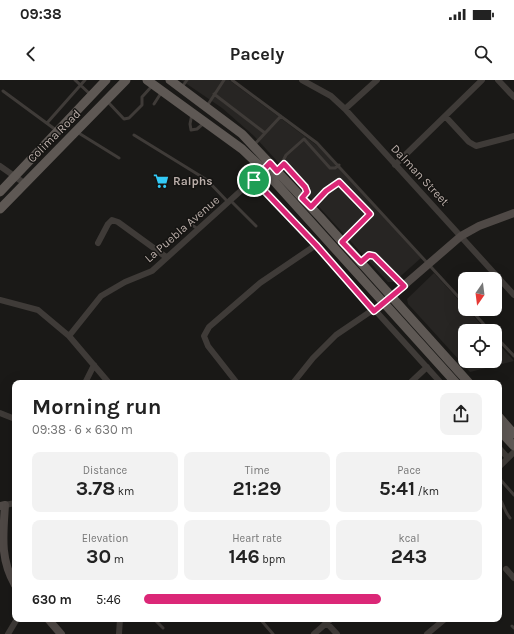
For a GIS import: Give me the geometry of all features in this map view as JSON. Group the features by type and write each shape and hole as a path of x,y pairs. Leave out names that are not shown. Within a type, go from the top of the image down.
{"main road":[{"name":"Colima Road","path":"0,192 106,80"},
{"name":"Colima Road","path":"0,209 126,80"},
{"path":"170,80 184,84 207,106 242,134 253,146 267,167 383,303 453,380"},
{"path":"150,82 204,123 267,167 281,167 302,198 466,380"},
{"path":"56,132 64,142"},
{"path":"502,420 513,432"},
{"path":"502,433 514,446"}],"street":[{"name":"Dalman Street","path":"302,80 331,96 345,109 514,295"},
{"path":"345,109 377,80"},
{"path":"395,165 482,80"},
{"path":"498,80 514,97"},
{"path":"445,116 469,142 476,146 514,136"},
{"path":"0,166 24,183"},
{"name":"La Puebla Avenue","path":"69,336 101,296 125,282 152,271 267,167"},
{"path":"254,180 316,245 374,311 438,380"},
{"path":"295,380 313,358 336,335 374,311 461,236 504,216 514,213"},
{"path":"98,243 112,220 118,222 166,257"},
{"path":"235,380 208,346 204,336 209,327 260,283 316,245"},
{"path":"0,300 38,310 69,336 106,380"},
{"path":"87,380 94,366"},
{"path":"413,380 427,368"},
{"path":"0,413 12,418"},
{"path":"502,451 508,458"},
{"path":"502,464 514,452"},
{"path":"3,505 1,553 6,573 12,581"},
{"path":"506,569 514,578"},
{"path":"8,634 15,622"},
{"path":"51,622 61,634"},
{"path":"119,634 120,622"},
{"path":"314,634 325,622"},
{"path":"328,622 337,634"},
{"path":"427,634 441,622"}],"lane":[{"path":"75,80 92,95"},
{"path":"47,123 85,80"},
{"path":"207,106 224,80"},
{"path":"232,80 308,136 339,165 458,296"},
{"path":"106,100 124,119 129,118 142,104 142,97 150,82"},
{"path":"3,91 47,123 56,132"},
{"path":"154,104 162,91"},
{"path":"214,94 264,133"},
{"path":"192,114 190,124 191,130 197,129 204,123"},
{"path":"253,146 281,116"},
{"path":"76,131 119,158"},
{"path":"134,135 207,180 256,226"},
{"path":"281,167 286,155 308,136"},
{"path":"304,139 330,168 335,168 339,165"},
{"path":"311,207 326,191 339,182 370,214 342,242"},
{"path":"192,225 198,229"},
{"path":"361,262 369,255 374,256 404,286"},
{"path":"476,316 484,324"},
{"path":"502,343 514,356"},
{"path":"502,481 514,495"},
{"path":"502,502 504,511 510,518"},
{"path":"157,622 163,628"},
{"path":"263,622 273,634"}],"shaded area":[{"path":"181,80 229,80 275,114 319,147 421,258 394,282 388,282 254,136 222,108"},
{"path":"434,273 458,299 458,316 473,316 481,324 458,324 458,359 408,304 407,299"},
{"path":"502,348 514,361 502,364"},
{"path":"466,368 486,368 470,372"}],"place":[{"name":"Ralphs","path":"161,181"}],"route":[{"path":"270,163 277,171 284,164 307,190 307,194 302,198 311,207 326,191 339,182 370,214 342,242 361,262 369,255 374,256 404,286 374,311 316,245 254,180 270,163"}]}
